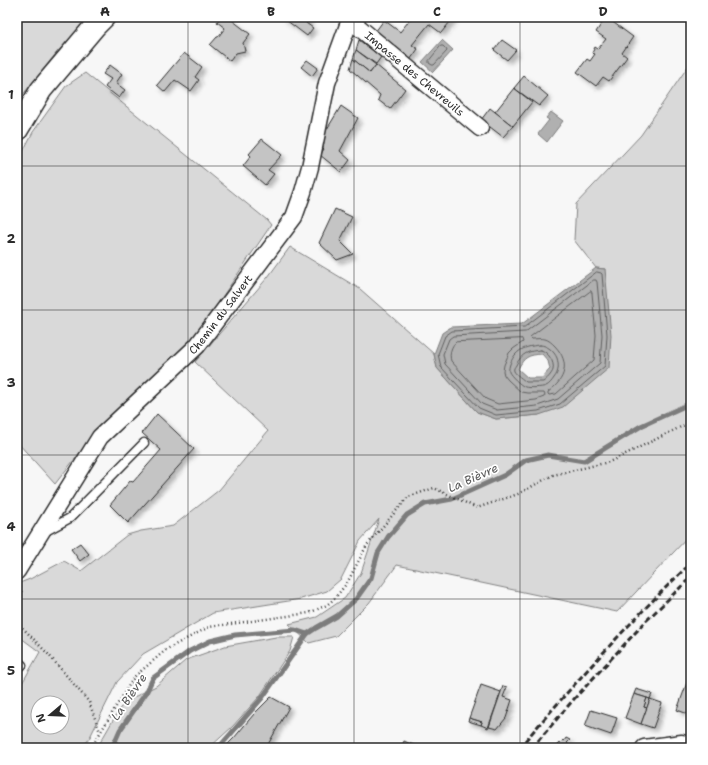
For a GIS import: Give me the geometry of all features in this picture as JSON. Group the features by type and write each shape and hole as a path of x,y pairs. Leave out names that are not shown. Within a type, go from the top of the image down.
{"street":[{"path":"17,130 41,90 104,17"},
{"name":"Impasse des Chevreuils","path":"351,18 480,128"},
{"name":"Chemin du Salvert","path":"18,577 40,534 100,437 197,346 294,217 310,167 327,83 351,18"},
{"path":"644,748 682,743 691,746"}],"lane":[{"path":"40,534 70,518 144,443"}],"path":[{"path":"17,45 19,21 21,17"},
{"path":"91,748 134,676 167,649 209,627 309,613 327,605 348,583 368,545 408,497 434,488 477,508 518,494 553,475 609,462 691,422"},
{"path":"17,603 22,593 18,577"},
{"path":"17,622 48,654 89,702 100,733"}],"shaded area":[{"path":"17,17 91,17 58,51 17,102"},
{"path":"691,62 691,534 617,612 397,565 369,603 336,636 309,643 289,624 317,617 345,598 361,573 379,519 360,541 341,579 327,591 301,599 213,613 143,654 117,682 89,739 82,748 17,748 17,692 40,652 17,635 17,584 30,579 64,561 81,571 127,535 141,531 173,526 219,490 268,431 195,362 268,277 290,247 360,289 434,354 437,368 477,412 496,419 539,415 605,269 596,268 574,240 576,204 641,135"},
{"path":"85,73 267,220 271,225 214,309 183,351 92,437 55,484 17,442 17,163 33,132 66,86"},
{"path":"276,637 294,637 290,651 259,697 232,727 209,748 97,748 120,708 130,699 156,686 186,660 225,646"}],"water":[{"path":"442,40 453,50 433,72 422,62"},
{"path":"551,112 563,121 547,142 538,134 549,120 546,118"},
{"path":"596,268 605,269 611,335 609,368 563,407 539,415 496,419 477,412 437,368 434,354 442,333 451,327 522,324","holes":["542,354 548,361 550,369 542,378 528,378 518,369 527,357 533,355"]}],"building":[{"path":"220,17 228,17 250,34 243,43 245,51 236,53 230,61 210,45 225,28 217,22"},
{"path":"282,17 311,17 306,23 313,28 307,36"},
{"path":"412,17 454,17 441,33 429,24 412,45 418,49 410,60 375,32 384,20 400,32"},
{"path":"606,17 633,37 622,53 627,57 609,81 603,77 596,86 577,72 587,59 590,61 595,54 592,53 595,47 598,49 606,39 596,32"},
{"path":"359,40 381,57 376,64 356,50"},
{"path":"502,40 516,50 507,60 494,50"},
{"path":"356,50 376,65 370,73 353,59"},
{"path":"184,53 202,67 195,77 199,80 191,91 175,80 165,92 157,85"},
{"path":"353,59 370,73 376,65 405,89 390,109 378,100 380,95 350,69"},
{"path":"307,60 318,68 312,76 301,67"},
{"path":"110,65 122,74 116,83 125,90 119,98 105,87 111,79 103,74"},
{"path":"524,76 548,96 539,106 514,88"},
{"path":"514,88 532,102 513,126 495,112"},
{"path":"341,106 358,118 340,151 350,160 341,172 320,155 324,149 320,145 321,139"},
{"path":"490,108 513,126 503,137 481,120"},
{"path":"262,139 282,155 268,170 274,174 265,185 243,166 251,156 249,154"},
{"path":"335,209 352,217 340,241 353,254 337,260 319,243"},
{"path":"157,414 194,449 128,523 110,505 130,481 133,482 161,450 142,433"},
{"path":"80,543 89,554 80,561 71,549"},
{"path":"689,677 691,677 691,715 677,710"},
{"path":"481,685 501,692 488,728 481,725 482,722 469,718"},
{"path":"503,686 507,687 503,697 512,700 506,718 497,729 489,727"},
{"path":"636,689 652,694 650,699 634,694"},
{"path":"634,694 647,698 644,707 647,708 641,724 625,718"},
{"path":"271,697 289,707 266,748 224,748 254,714"},
{"path":"647,698 650,699 647,708 644,707"},
{"path":"650,699 662,703 653,728 641,724"},
{"path":"591,710 617,718 611,735 585,726"},
{"path":"469,718 482,722 481,725 468,721"},
{"path":"566,738 570,740 567,743 570,746 568,748 555,748 563,740 564,741"},
{"path":"404,741 420,748 401,748"}],"waterway":[{"name":"La Bièvre","path":"217,748 262,698 307,634 337,616 356,599 371,578 378,553 388,537 407,515 425,504 452,499 505,475 526,460 548,455 584,461 641,426 691,403"},
{"name":"La Bièvre","path":"112,748 120,730 146,693 153,678 190,651 210,641 235,635 295,630 307,634"}],"railway":[{"path":"519,748 603,653 646,607 691,563"},
{"path":"532,748 574,699 647,620 691,577"}]}
